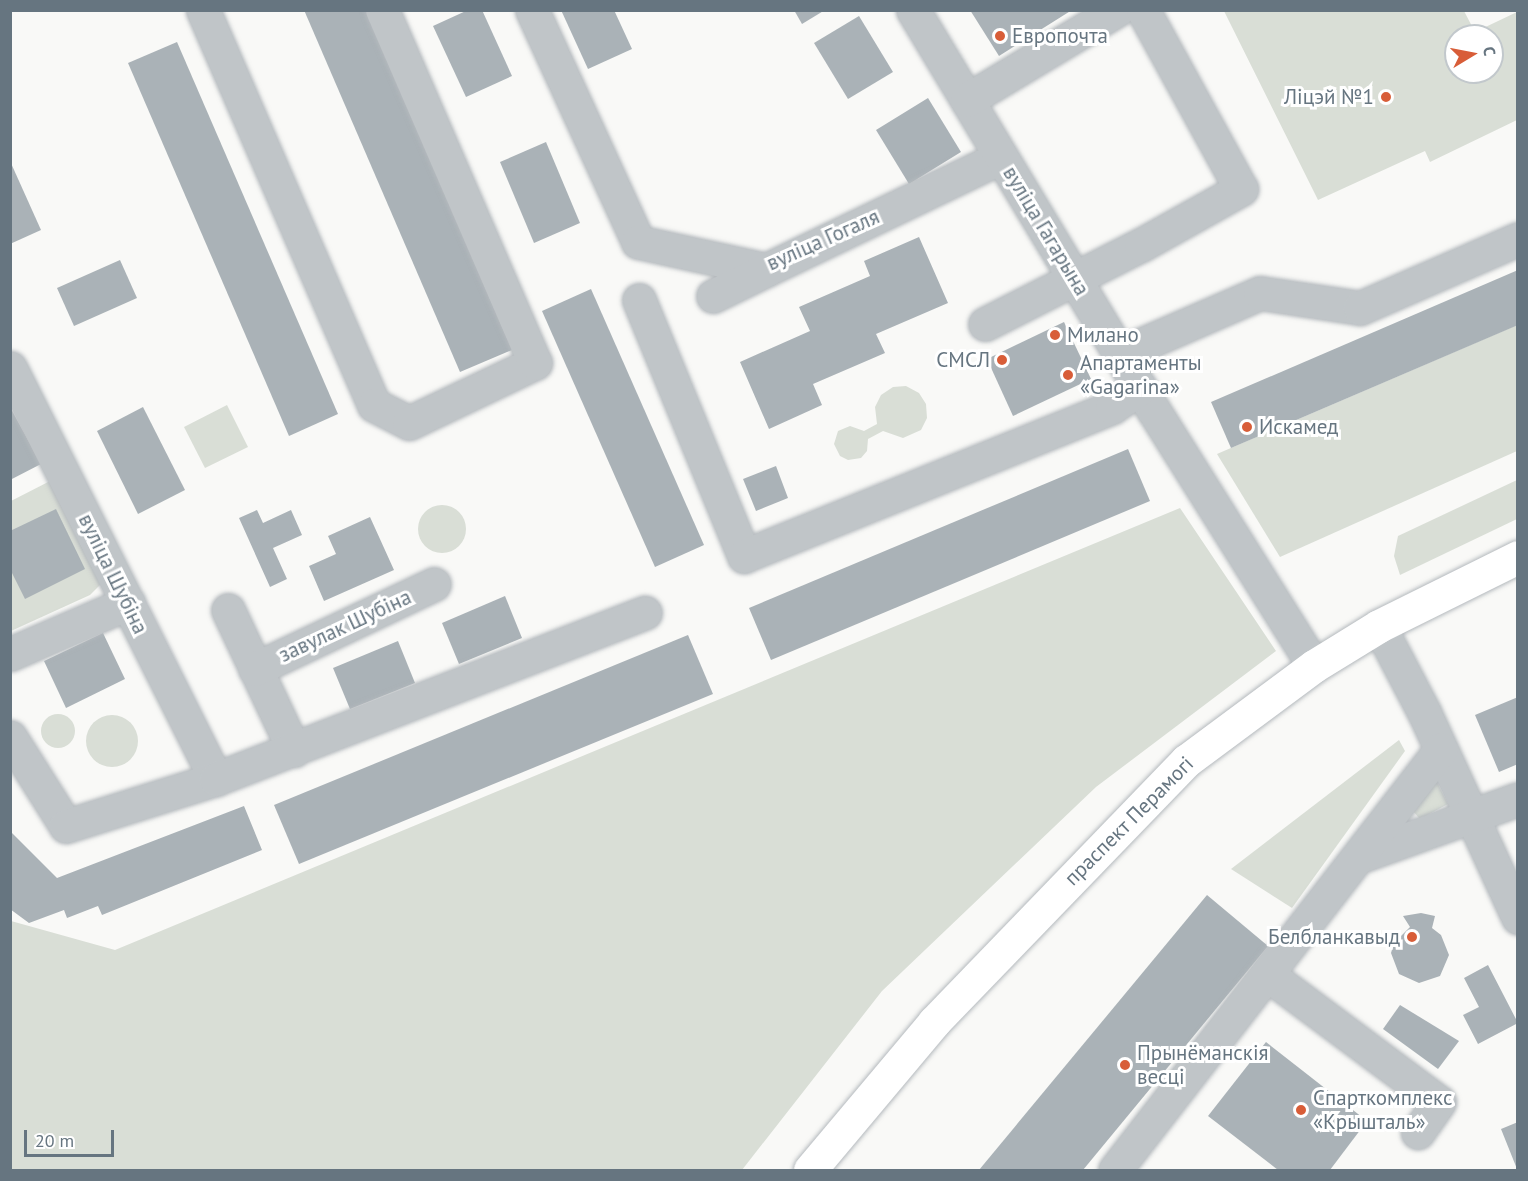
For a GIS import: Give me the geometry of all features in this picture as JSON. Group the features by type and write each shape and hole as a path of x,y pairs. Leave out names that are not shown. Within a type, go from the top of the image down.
{"main road":[{"name":"праспект Перамогі","path":"810,1170 934,1022 1155,790 1252,709 1314,666 1378,626 1518,557"}],"street":[{"path":"203,10 374,405 409,423 535,363 382,10"},
{"name":"вуліца Гогаля","path":"532,10 638,242 766,270 1001,157"},
{"name":"вуліца Гагарына","path":"913,10 1140,388 1314,666"},
{"path":"967,100 1116,10"},
{"path":"985,324 1073,276 1141,245 1241,189 1143,10"},
{"path":"1120,354 1260,293 1360,308 1518,238"},
{"path":"713,296 766,270"},
{"path":"639,300 744,556 1112,407 1140,388"},
{"name":"вуліца Шубіна","path":"10,368 216,779"},
{"name":"завулак Шубіна","path":"255,669 434,584"},
{"path":"10,654 128,603"},
{"path":"228,610 294,750"},
{"path":"10,737 66,826 216,779 645,613"},
{"path":"1378,626 1442,749 1518,917"},
{"path":"1115,1170 1442,749"},
{"path":"1358,857 1518,799"},
{"path":"1267,974 1439,1101 1418,1132"}],"shaded area":[{"name":"Ліцэй №1","path":"1224,11 1464,11 1471,24 1444,24 1444,84 1504,84 1504,24 1492,24 1517,12 1517,120 1430,162 1425,151 1318,200"},
{"path":"1517,325 1517,451 1280,557 1217,454"},
{"path":"906,386 919,393 926,404 927,418 921,430 903,438 883,431 868,439 867,451 861,458 848,460 840,456 834,444 838,431 850,426 864,431 877,424 875,407 881,395 893,387"},
{"path":"227,405 248,447 205,468 184,427"},
{"path":"52,480 102,574 100,585 90,595 11,631 11,501"},
{"path":"1517,480 1517,519 1400,575 1394,556 1398,536"},
{"path":"437,505 447,505 462,515 466,529 465,538 456,549 447,553 437,553 422,543 418,534 418,524 428,509"},
{"path":"1180,508 1276,651 1096,787 882,991 742,1170 11,1170 11,921 115,950"},
{"path":"58,714 70,719 75,731 70,743 58,748 46,743 41,731 46,719"},
{"path":"112,715 122,717 130,723 136,731 138,741 136,751 130,759 122,765 112,767 102,765 94,759 88,751 86,741 88,731 94,723 102,717"},
{"path":"1399,740 1405,751 1292,908 1231,869"},
{"path":"1435,778 1448,804 1420,819 1412,810"}],"building":[{"path":"304,10 366,10 512,350 460,372"},
{"path":"468,10 482,10 512,76 466,97 433,26"},
{"path":"561,10 614,10 632,49 588,69"},
{"path":"794,10 825,10 802,24"},
{"path":"970,10 1072,10 999,56"},
{"path":"859,16 893,72 848,99 814,43"},
{"path":"177,42 338,414 289,436 128,63"},
{"path":"928,98 961,152 909,184 876,130"},
{"path":"546,142 580,223 534,243 500,162"},
{"path":"10,161 41,230 10,244"},
{"path":"919,237 948,303 876,334 885,353 813,384 822,405 769,429 740,362 810,331 799,307 870,276 864,261"},
{"path":"120,260 137,298 74,326 57,288"},
{"path":"1518,270 1518,325 1231,448 1211,402"},
{"path":"591,289 704,545 655,567 542,311"},
{"path":"1064,322 1091,379 1013,416 987,359"},
{"path":"10,407 41,464 10,480"},
{"path":"143,407 185,490 138,514 97,431"},
{"path":"1128,449 1150,501 771,660 749,608"},
{"path":"776,466 788,498 756,511 743,479"},
{"path":"56,509 85,569 25,599 10,569 10,531"},
{"path":"257,510 263,523 291,510 302,535 273,548 287,579 270,587 239,518"},
{"path":"370,517 394,570 324,601 309,566 336,554 328,536"},
{"path":"505,596 522,638 459,664 442,623"},
{"path":"103,633 125,679 66,708 44,661"},
{"path":"688,635 713,694 299,864 274,805"},
{"path":"398,641 415,683 350,709 333,668"},
{"path":"1518,697 1518,764 1499,772 1475,715"},
{"path":"244,806 262,850 102,915 98,906 67,918 64,910 29,923 10,909 10,831 57,878"},
{"path":"1207,895 1268,946 1083,1170 979,1170"},
{"path":"1421,913 1435,916 1432,928 1441,935 1449,955 1440,976 1419,983 1399,974 1391,953 1394,943 1410,927 1403,916"},
{"path":"1488,965 1518,1023 1478,1044 1463,1015 1479,1007 1464,978"},
{"path":"1400,1005 1459,1041 1438,1069 1383,1029"},
{"path":"1266,1042 1367,1121 1330,1170 1278,1170 1208,1116"},
{"path":"1518,1122 1518,1169 1517,1169 1501,1129"}],"place":[{"name":"Европочта","path":"1000,36"},
{"name":"Ліцэй №1","path":"1386,97"},
{"name":"Милано","path":"1055,335"},
{"name":"СМСЛ","path":"1002,360"},
{"name":"Апартаменты «Gagarina»","path":"1068,375"},
{"name":"Искамед","path":"1247,427"},
{"name":"Белбланкавыд","path":"1412,937"},
{"name":"Прынёманскія весці","path":"1125,1065"},
{"name":"Спарткомплекс «Крышталь»","path":"1301,1110"}]}
